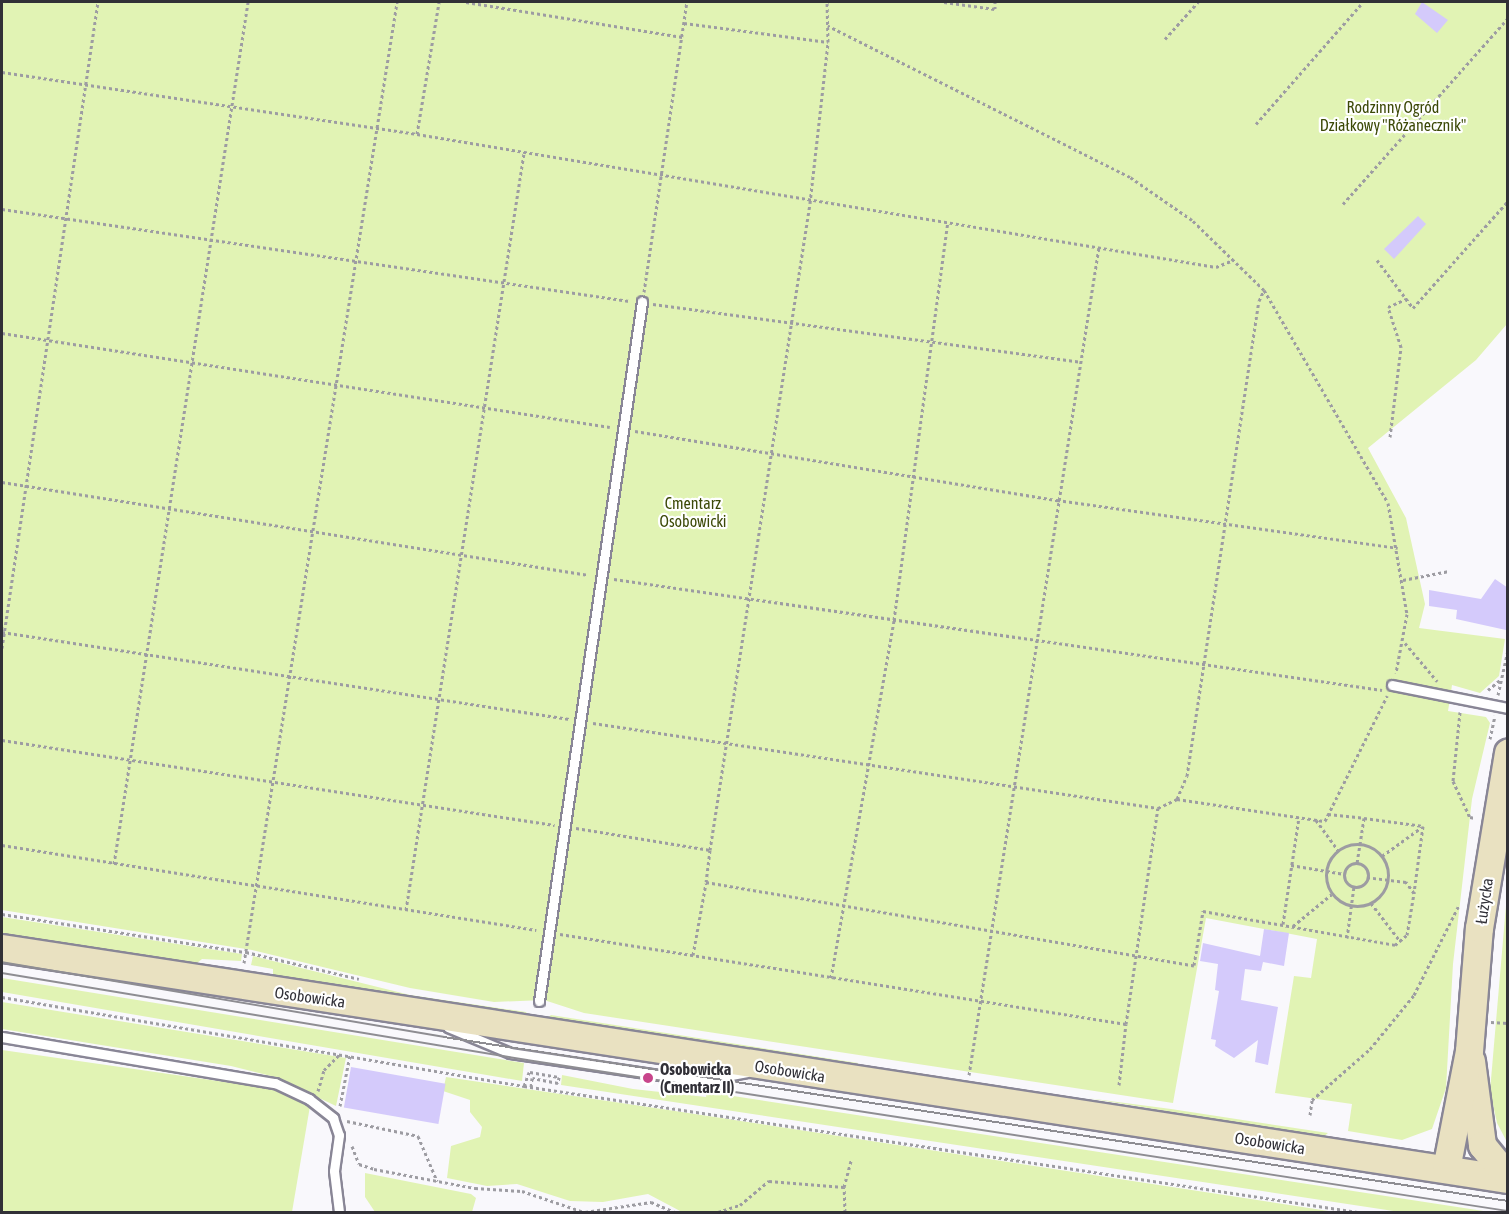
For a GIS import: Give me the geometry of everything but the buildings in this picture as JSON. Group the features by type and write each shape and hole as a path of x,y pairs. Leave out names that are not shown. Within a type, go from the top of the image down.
{"street":[{"name":"Łużycka","path":"1446,1169 1469,1051 1479,928 1508,752"},
{"name":"Osobowicka","path":"2,948 771,1068 1508,1178"},
{"name":"Łużycka","path":"1469,1051 1482,1145"},
{"path":"1446,1169 1482,1145 1508,1178"}],"lane":[{"path":"539,1001 642,302"},
{"path":"1392,685 1462,701 1508,708"},
{"path":"2,1037 275,1083 316,1103 333,1119 339,1136 334,1171 339,1212"}],"path":[{"path":"2,648 98,2"},
{"path":"114,864 149,655 248,2"},
{"path":"246,965 246,952 315,533 376,128 398,2"},
{"path":"417,134 439,2"},
{"path":"465,2 682,37"},
{"path":"642,302 687,2"},
{"path":"693,955 810,203 828,42 827,2"},
{"path":"944,2 996,9 995,2"},
{"path":"1166,39 1198,2"},
{"path":"1256,124 1363,2"},
{"path":"1343,204 1508,18"},
{"path":"684,23 828,42"},
{"path":"828,26 1130,177 1192,220 1264,290 1388,503 1403,580 1405,644 1392,685"},
{"path":"2,72 230,109 417,134 810,203 948,222 1216,267 1233,260"},
{"path":"406,911 524,153"},
{"path":"1377,261 1413,308 1508,201"},
{"path":"2,209 503,285 1080,362"},
{"path":"831,978 894,620 929,342 948,222"},
{"path":"969,1077 1057,500 1099,247"},
{"path":"1177,799 1187,776 1259,301 1264,290"},
{"path":"1390,437 1401,347 1388,306 1406,299"},
{"path":"2,333 624,429 1057,500 1398,548"},
{"path":"2,482 602,577 1035,642 1389,691 1325,821 1177,799 1158,808 726,744 3,632"},
{"path":"1403,580 1449,571"},
{"path":"1405,644 1443,689"},
{"path":"1482,696 1502,678"},
{"path":"1462,701 1453,781 1470,817 1475,818"},
{"path":"2,740 710,850"},
{"path":"1119,1084 1158,808"},
{"path":"1328,814 1423,826"},
{"path":"1283,924 1299,817"},
{"path":"1344,874 1357,863 1364,818"},
{"path":"1316,820 1338,850"},
{"path":"706,882 1194,964 1203,911 1395,945 1407,935 1423,826"},
{"path":"1382,856 1423,826"},
{"path":"1360,843 1382,856 1388,880 1371,903 1352,906 1332,894 1326,871 1338,850 1360,843"},
{"path":"2,845 979,1003 1126,1024"},
{"path":"1357,863 1364,866 1368,877"},
{"path":"1292,865 1344,874 1354,886 1347,938"},
{"path":"1354,886 1368,877 1406,882 1414,894"},
{"path":"1293,926 1332,894"},
{"path":"1310,1115 1312,1100 1370,1049 1414,995 1463,898"},
{"path":"1371,903 1400,941"},
{"path":"2,914 246,952"},
{"path":"2,997 524,1086 1358,1212"},
{"path":"1491,1022 1508,1023"},
{"path":"316,1103 324,1070 341,1053"},
{"path":"350,1055 340,1108 333,1119 418,1136 437,1181"},
{"path":"524,1086 528,1073 559,1077 558,1083 532,1078 531,1087"},
{"path":"339,1136 351,1145 359,1164 437,1181 522,1191 585,1212 651,1202 675,1212"},
{"path":"845,1212 844,1187 851,1160"},
{"path":"718,1212 740,1205 769,1181 844,1187"}],"green space":[{"name":"Cmentarz Osobowicki","path":"2,2 1507,2 1507,324 1476,360 1368,448 1406,518 1425,604 1419,628 1505,639 1499,676 1480,693 1452,685 1448,711 1486,717 1490,723 1472,799 1453,964 1446,1088 1432,1129 1402,1140 1348,1131 1352,1104 1275,1093 1294,976 1311,978 1317,939 1206,918 1173,1103 584,1013 544,1000 494,1002 410,988 252,950 2,910"},
{"path":"1507,894 1507,1142 1497,1123 1490,1091"},
{"path":"2,917 242,954 241,961 202,959 191,968 2,938"},
{"path":"253,956 410,995 526,1012 530,1017 327,991 273,976 273,969 251,965"},
{"path":"2,978 524,1063 522,1081 2,992"},
{"path":"2,1002 346,1058 336,1106 275,1077 231,1066 2,1029"},
{"path":"551,1015 858,1063 857,1067 546,1019"},
{"path":"2,1050 273,1089 310,1106 292,1212 2,1212"},
{"path":"562,1075 633,1089 706,1097 707,1092 1490,1212 1400,1212 561,1085"},
{"path":"446,1077 1335,1212 682,1212 648,1194 603,1202 570,1201 517,1184 487,1186 447,1178 451,1146 480,1137 482,1127 470,1112 470,1100 443,1091"},
{"path":"1087,1098 1171,1109 1328,1133 1323,1137"},
{"path":"365,1173 471,1194 476,1198 472,1212 375,1212 365,1197"}],"tram line":[{"path":"2,962 444,1037 1508,1201"},
{"path":"2,973 527,1060 1508,1211"}],"place":[{"name":"Osobowicka (Cmentarz II)","path":"648,1078"}],"park label":[{"name":"Rodzinny Ogród Działkowy \"Różanecznik\"","path":"1393,116"}]}
